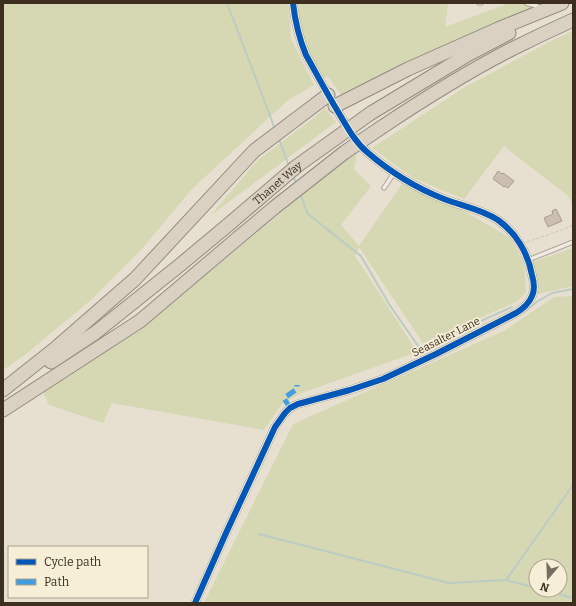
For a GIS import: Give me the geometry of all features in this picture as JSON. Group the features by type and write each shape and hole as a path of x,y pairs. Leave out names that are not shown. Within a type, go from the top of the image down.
{"highway":[{"path":"3,390 57,347 136,279 254,151 277,134 331,100 408,69 498,29 562,3"},
{"name":"Thanet Way","path":"3,394 94,333 180,265 297,166 371,113 469,54 538,19 573,4"},
{"name":"Thanet Way","path":"3,410 140,321 275,207 339,157 382,127 478,67 513,48 573,20"}],"street":[{"name":"Seasalter Lane","path":"195,603 275,427 290,408 298,404 350,390 383,379 436,354 516,313 528,303 534,292 533,280 528,260 521,245 507,228 491,216 433,194 411,183 366,151 355,139 343,122 306,55 297,28 293,3"}],"lane":[{"path":"526,3 546,9"},
{"path":"384,188 394,172"},
{"path":"528,260 573,242"}],"path":[{"path":"521,245 573,225"}],"green space":[{"path":"3,3 288,3 291,39 314,85 288,100 191,190 142,249 92,299 26,354 3,370"},
{"path":"297,3 448,3 445,27 509,3 545,3 341,95 328,76 323,79 309,52 302,34"},
{"path":"573,31 573,205 568,196 504,146 464,199 413,178 372,148 465,87"},
{"path":"325,108 336,122 210,216 258,160"},
{"path":"358,148 354,169 371,186 341,225 359,246 402,184 461,209 510,238 524,262 526,292 518,301 423,343 359,247 355,256 417,352 299,394 281,405 264,430 112,403 103,423 49,405 42,390 139,331"},
{"path":"573,248 573,286 538,294 533,262"},
{"path":"573,296 573,603 204,603 293,424 504,331 554,297"}],"building":[{"path":"498,171 514,181 508,188 505,186 504,187 493,179"},
{"path":"556,209 562,221 548,227 544,218 553,214 552,211"}],"waterway":[{"path":"227,3 275,129"},
{"path":"279,139 289,166"},
{"path":"293,176 297,185"},
{"path":"300,193 308,214 361,256 389,304 418,346 421,348 512,307"},
{"path":"524,312 538,301 552,293 573,289"},
{"path":"506,580 573,485"},
{"path":"259,534 449,583 506,580 528,586"},
{"path":"568,597 573,598"}],"marked path":[{"path":"290,408 284,398 297,389 297,385"}],"cycle path":[{"path":"195,603 275,427 290,408 298,404 350,390 383,379 436,354 516,313 527,304 534,291 533,278 528,259 516,237 504,225 492,216 444,199 413,185 385,166 362,147 345,123 306,55 301,42 293,3"}]}
